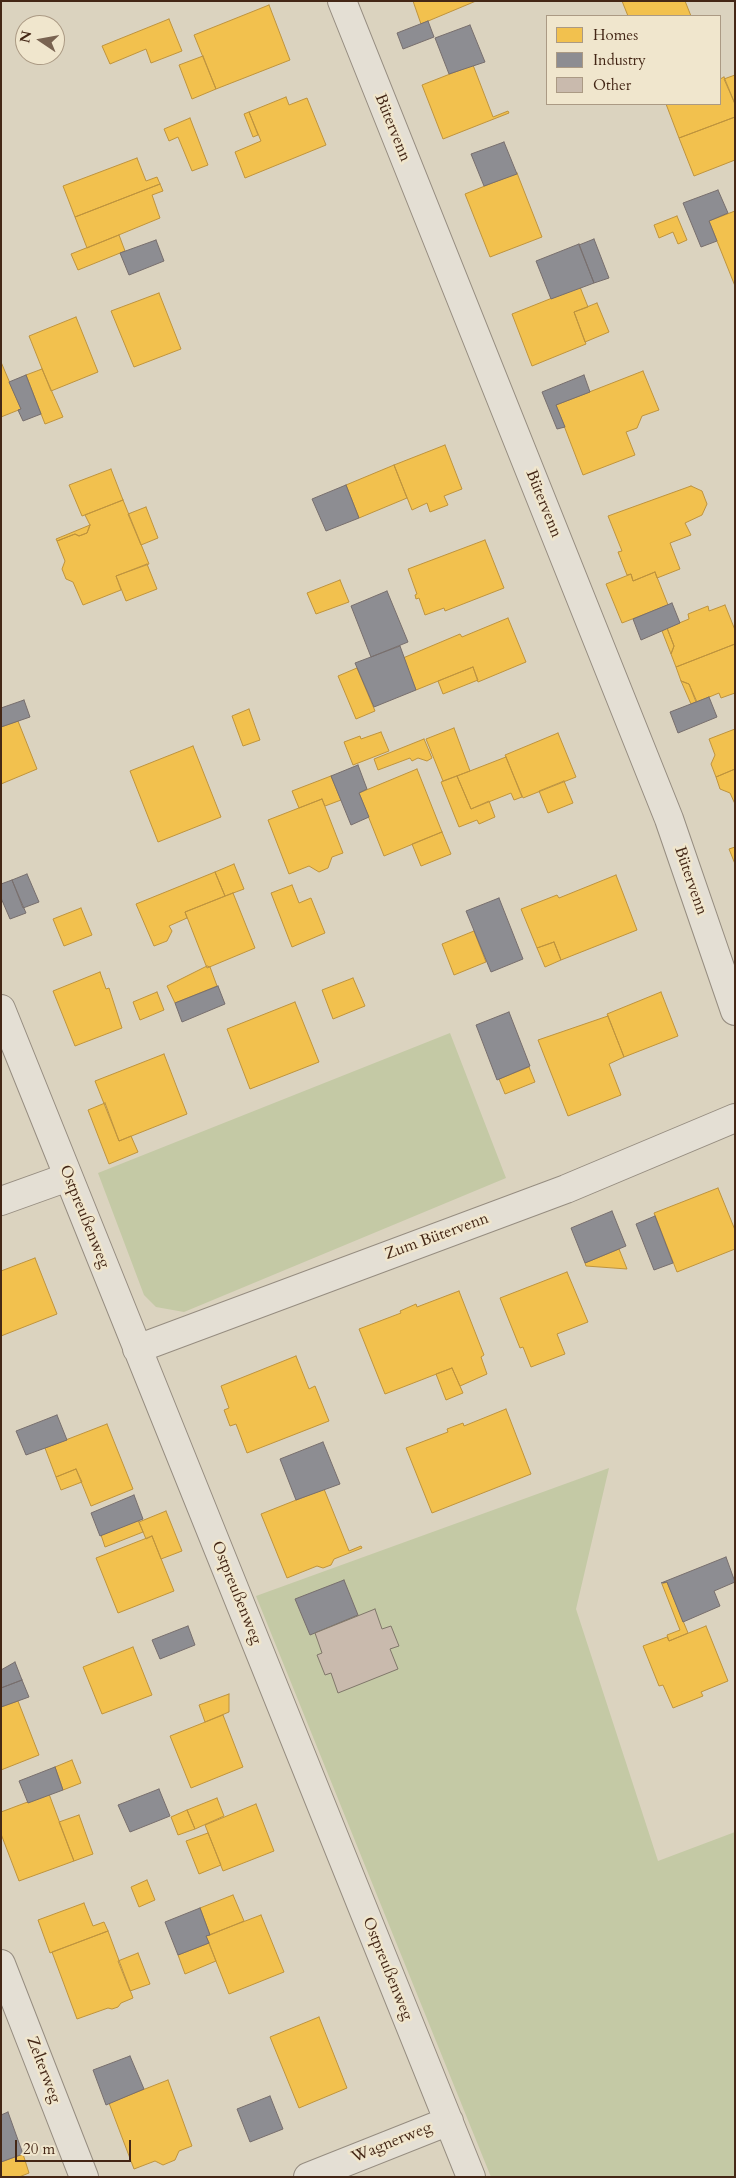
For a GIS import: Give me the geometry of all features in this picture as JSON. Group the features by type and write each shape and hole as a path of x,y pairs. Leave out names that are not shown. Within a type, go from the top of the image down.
{"street":[{"name":"Bütervenn","path":"342,1 669,819 735,1011"},
{"name":"Ostpreußenweg","path":"1,1009 471,2177"},
{"name":"Zum Bütervenn","path":"138,1349 566,1189 735,1118"},
{"path":"1,1201 68,1177"},
{"name":"Zelterweg","path":"1,1964 84,2177"},
{"name":"Wagnerweg","path":"308,2177 449,2121"}],"green space":[{"path":"450,1033 506,1178 184,1312 156,1307 144,1295 98,1173"},
{"path":"609,1468 576,1609 658,1861 735,1832 735,2177 491,2177 256,1596"}],"building: Homes":[{"path":"413,1 476,1 421,24"},
{"path":"622,1 685,1 691,15 628,15"},
{"path":"269,5 290,60 216,89 194,35"},
{"path":"169,19 182,51 151,63 146,49 110,64 102,46"},
{"path":"203,56 216,89 192,99 179,65"},
{"path":"473,65 493,117 508,111 509,113 443,139 422,85"},
{"path":"735,75 735,104 724,79"},
{"path":"724,77 735,104 735,117 679,138 666,105 721,105 721,78"},
{"path":"286,97 289,105 307,98 326,145 245,178 235,152 261,141 249,112"},
{"path":"249,112 258,135 253,137 244,114"},
{"path":"735,117 735,160 694,176 679,138"},
{"path":"190,118 208,165 192,171 178,137 169,141 164,129"},
{"path":"137,158 146,181 157,177 160,184 75,217 63,186"},
{"path":"517,173 542,237 490,257 465,194"},
{"path":"160,184 163,191 152,195 160,218 87,248 75,217"},
{"path":"735,211 735,286 709,221"},
{"path":"677,216 687,240 678,244 673,232 659,238 654,225"},
{"path":"119,235 125,251 78,270 71,254"},
{"path":"580,287 588,307 574,312 586,344 532,366 512,314"},
{"path":"159,293 181,349 134,367 111,311"},
{"path":"597,303 609,332 585,342 574,312"},
{"path":"76,317 98,372 51,391 29,336"},
{"path":"1,362 21,409 1,417"},
{"path":"42,369 63,417 45,424 26,375"},
{"path":"643,371 659,410 642,416 637,428 626,432 635,455 583,475 556,405"},
{"path":"445,445 462,489 444,496 448,505 430,512 427,503 412,510 394,465"},
{"path":"394,465 407,498 359,518 346,485"},
{"path":"111,469 123,500 82,516 69,485"},
{"path":"691,486 702,491 707,504 702,515 685,523 691,535 670,543 680,569 657,578 655,572 633,581 631,574 627,575 618,552 622,551 608,516"},
{"path":"123,500 149,564 116,576 121,590 83,605 73,582 66,579 62,569 65,561 57,541 75,534 79,536 87,533 90,525 85,515"},
{"path":"146,507 158,538 141,545 128,514"},
{"path":"90,525 87,533 79,536 75,534 57,541 56,539"},
{"path":"485,540 504,588 445,611 444,608 425,615 419,598 416,599 415,595 417,594 408,569"},
{"path":"147,564 157,589 126,601 116,576"},
{"path":"655,572 668,605 622,623 606,584 631,574 633,581"},
{"path":"340,580 349,602 316,614 307,593"},
{"path":"725,605 735,630 735,644 676,667 671,654 674,646 667,628 689,619 688,614 708,606 709,611"},
{"path":"508,618 526,662 478,682 473,667 416,690 403,658 460,634 462,637"},
{"path":"667,628 674,646 671,654 662,631"},
{"path":"735,644 735,693 721,698 719,693 697,702 689,684 681,681 676,667"},
{"path":"473,667 478,680 443,694 438,681"},
{"path":"357,668 375,711 356,719 338,676"},
{"path":"681,681 689,684 696,702 691,704"},
{"path":"249,709 260,740 243,746 232,716"},
{"path":"18,721 37,769 1,784 1,727"},
{"path":"454,728 470,771 443,781 426,739"},
{"path":"735,729 735,769 716,777 711,764 715,755 709,739"},
{"path":"381,732 389,751 353,765 344,742 360,736 361,739"},
{"path":"558,733 576,777 523,798 505,755"},
{"path":"424,739 432,758 427,761 418,758 412,761 410,758 378,770 374,759"},
{"path":"193,746 221,817 158,842 130,771"},
{"path":"506,757 522,797 514,800 511,793 471,809 457,776"},
{"path":"417,769 442,832 384,856 359,793"},
{"path":"735,769 735,804 730,793 720,789 716,777"},
{"path":"331,776 341,800 325,806 322,799 299,808 292,791"},
{"path":"457,776 471,809 489,801 495,817 479,824 477,820 459,827 441,782"},
{"path":"564,781 573,803 548,813 539,791"},
{"path":"322,799 343,853 332,857 328,868 319,872 309,866 289,874 268,820"},
{"path":"442,832 451,854 421,866 412,844"},
{"path":"735,847 735,864 729,849"},
{"path":"234,864 244,889 225,896 215,872"},
{"path":"215,872 225,896 185,912 187,918 169,926 172,931 167,941 154,946 136,904"},
{"path":"616,875 637,930 561,960 554,942 537,948 521,909 557,895 559,898"},
{"path":"292,885 299,903 311,898 325,933 292,947 271,893"},
{"path":"233,893 255,948 207,968 185,912"},
{"path":"81,908 92,935 64,946 53,919"},
{"path":"474,931 486,962 454,975 442,944"},
{"path":"554,942 561,960 545,967 537,948"},
{"path":"207,966 210,967 217,986 175,1003 167,986"},
{"path":"100,972 106,989 109,988 122,1028 75,1046 53,991"},
{"path":"353,978 365,1006 333,1019 322,990"},
{"path":"157,992 164,1010 140,1020 133,1002"},
{"path":"661,992 678,1036 624,1057 607,1014"},
{"path":"295,1002 319,1062 250,1089 227,1029"},
{"path":"608,1016 624,1057 609,1064 621,1095 568,1116 538,1040"},
{"path":"164,1054 187,1114 119,1141 95,1081"},
{"path":"529,1067 535,1082 505,1094 499,1079"},
{"path":"105,1103 119,1141 131,1136 138,1152 109,1164 88,1110"},
{"path":"718,1188 735,1230 735,1249 677,1272 654,1213"},
{"path":"619,1249 627,1269 586,1266 585,1263"},
{"path":"35,1258 57,1314 1,1336 1,1271"},
{"path":"567,1272 588,1322 557,1334 565,1354 531,1367 523,1347 520,1348 500,1298"},
{"path":"459,1291 484,1355 481,1357 487,1374 460,1386 452,1368 385,1394 359,1329 401,1313 400,1311 416,1304 417,1307"},
{"path":"296,1356 309,1389 315,1386 329,1421 247,1453 236,1424 230,1426 224,1410 229,1408 221,1386"},
{"path":"452,1368 463,1393 446,1400 436,1374"},
{"path":"506,1409 531,1474 432,1513 406,1448 448,1432 447,1429 463,1423 464,1426"},
{"path":"107,1424 133,1489 91,1506 76,1469 56,1477 45,1448"},
{"path":"76,1469 82,1482 61,1490 56,1477"},
{"path":"324,1489 349,1551 361,1546 362,1548 334,1559 331,1565 323,1568 317,1566 287,1578 261,1514"},
{"path":"166,1511 182,1551 161,1559 152,1536 146,1539 139,1522"},
{"path":"138,1520 143,1532 105,1547 101,1535"},
{"path":"152,1536 174,1591 118,1613 96,1558"},
{"path":"667,1582 688,1633 669,1641 667,1635 680,1630 662,1584"},
{"path":"706,1626 728,1681 701,1692 703,1696 673,1708 663,1685 659,1686 643,1646 667,1637 669,1641"},
{"path":"133,1647 152,1695 102,1714 83,1667"},
{"path":"229,1694 229,1712 205,1722 199,1705"},
{"path":"18,1701 39,1755 1,1770 1,1707"},
{"path":"223,1715 243,1767 191,1788 170,1736"},
{"path":"72,1760 81,1783 63,1790 55,1767"},
{"path":"49,1794 74,1861 19,1881 1,1834 1,1812"},
{"path":"217,1798 224,1816 195,1829 187,1810"},
{"path":"256,1804 274,1851 223,1871 205,1825"},
{"path":"187,1810 195,1829 178,1835 171,1817"},
{"path":"79,1815 93,1854 74,1861 59,1822"},
{"path":"208,1833 221,1865 199,1874 186,1841"},
{"path":"147,1880 155,1900 139,1907 131,1887"},
{"path":"233,1895 244,1921 210,1935 200,1908"},
{"path":"84,1903 93,1926 104,1922 108,1931 50,1953 38,1920"},
{"path":"261,1915 284,1972 229,1994 206,1936"},
{"path":"108,1931 133,1998 121,2003 118,2007 108,2008 77,2019 52,1952"},
{"path":"209,1943 216,1961 185,1974 178,1955"},
{"path":"138,1953 150,1984 130,1991 118,1961"},
{"path":"319,2017 347,2088 299,2108 270,2037"},
{"path":"168,2080 192,2146 179,2151 175,2160 163,2165 155,2161 134,2169 109,2103"},
{"path":"23,2154 29,2173 19,2177 1,2177 1,2162"}],"building: Industry":[{"path":"428,21 434,37 403,49 397,33"},
{"path":"470,25 485,62 449,74 435,38"},
{"path":"504,142 517,174 484,186 471,154"},
{"path":"718,190 728,213 709,221 717,241 701,247 683,203"},
{"path":"594,239 609,278 594,283 579,245"},
{"path":"156,240 164,261 129,275 120,253"},
{"path":"579,244 594,283 551,299 536,261"},
{"path":"26,375 41,414 23,421 18,410 21,409 9,382"},
{"path":"584,375 590,392 556,405 565,427 557,429 542,392"},
{"path":"346,485 359,518 326,531 312,499"},
{"path":"387,591 408,642 371,657 351,606"},
{"path":"672,603 680,623 641,640 633,619"},
{"path":"400,646 416,690 374,707 355,663"},
{"path":"709,697 717,717 678,733 670,712"},
{"path":"24,700 30,717 1,727 1,708"},
{"path":"358,765 367,789 359,793 369,817 351,825 331,776"},
{"path":"27,874 39,902 23,908 12,880"},
{"path":"12,880 26,913 10,919 1,898 1,884"},
{"path":"499,898 523,959 491,972 466,911"},
{"path":"218,986 225,1004 182,1022 175,1003"},
{"path":"509,1012 530,1066 497,1080 476,1025"},
{"path":"612,1211 626,1246 585,1263 571,1228"},
{"path":"655,1216 673,1263 654,1270 636,1224"},
{"path":"57,1415 67,1440 26,1455 16,1431"},
{"path":"323,1442 340,1484 296,1500 280,1459"},
{"path":"134,1495 143,1519 100,1536 91,1513"},
{"path":"726,1557 735,1582 714,1591 720,1606 683,1622 667,1582 661,1583"},
{"path":"344,1580 358,1615 310,1635 295,1599"},
{"path":"188,1626 195,1645 160,1659 152,1640"},
{"path":"15,1662 22,1680 1,1688 1,1670"},
{"path":"22,1680 29,1697 1,1707 1,1688"},
{"path":"55,1767 63,1790 28,1803 19,1781"},
{"path":"159,1789 170,1816 130,1832 118,1805"},
{"path":"200,1908 210,1935 206,1936 209,1943 178,1955 165,1922"},
{"path":"130,2056 144,2089 106,2105 93,2070"},
{"path":"270,2096 283,2129 250,2142 237,2109"},
{"path":"8,2112 23,2154 1,2162 1,2115"}],"building: Other":[{"path":"375,1609 382,1629 391,1626 399,1646 390,1649 398,1669 338,1693 331,1673 325,1675 317,1655 322,1653 315,1633"}]}
